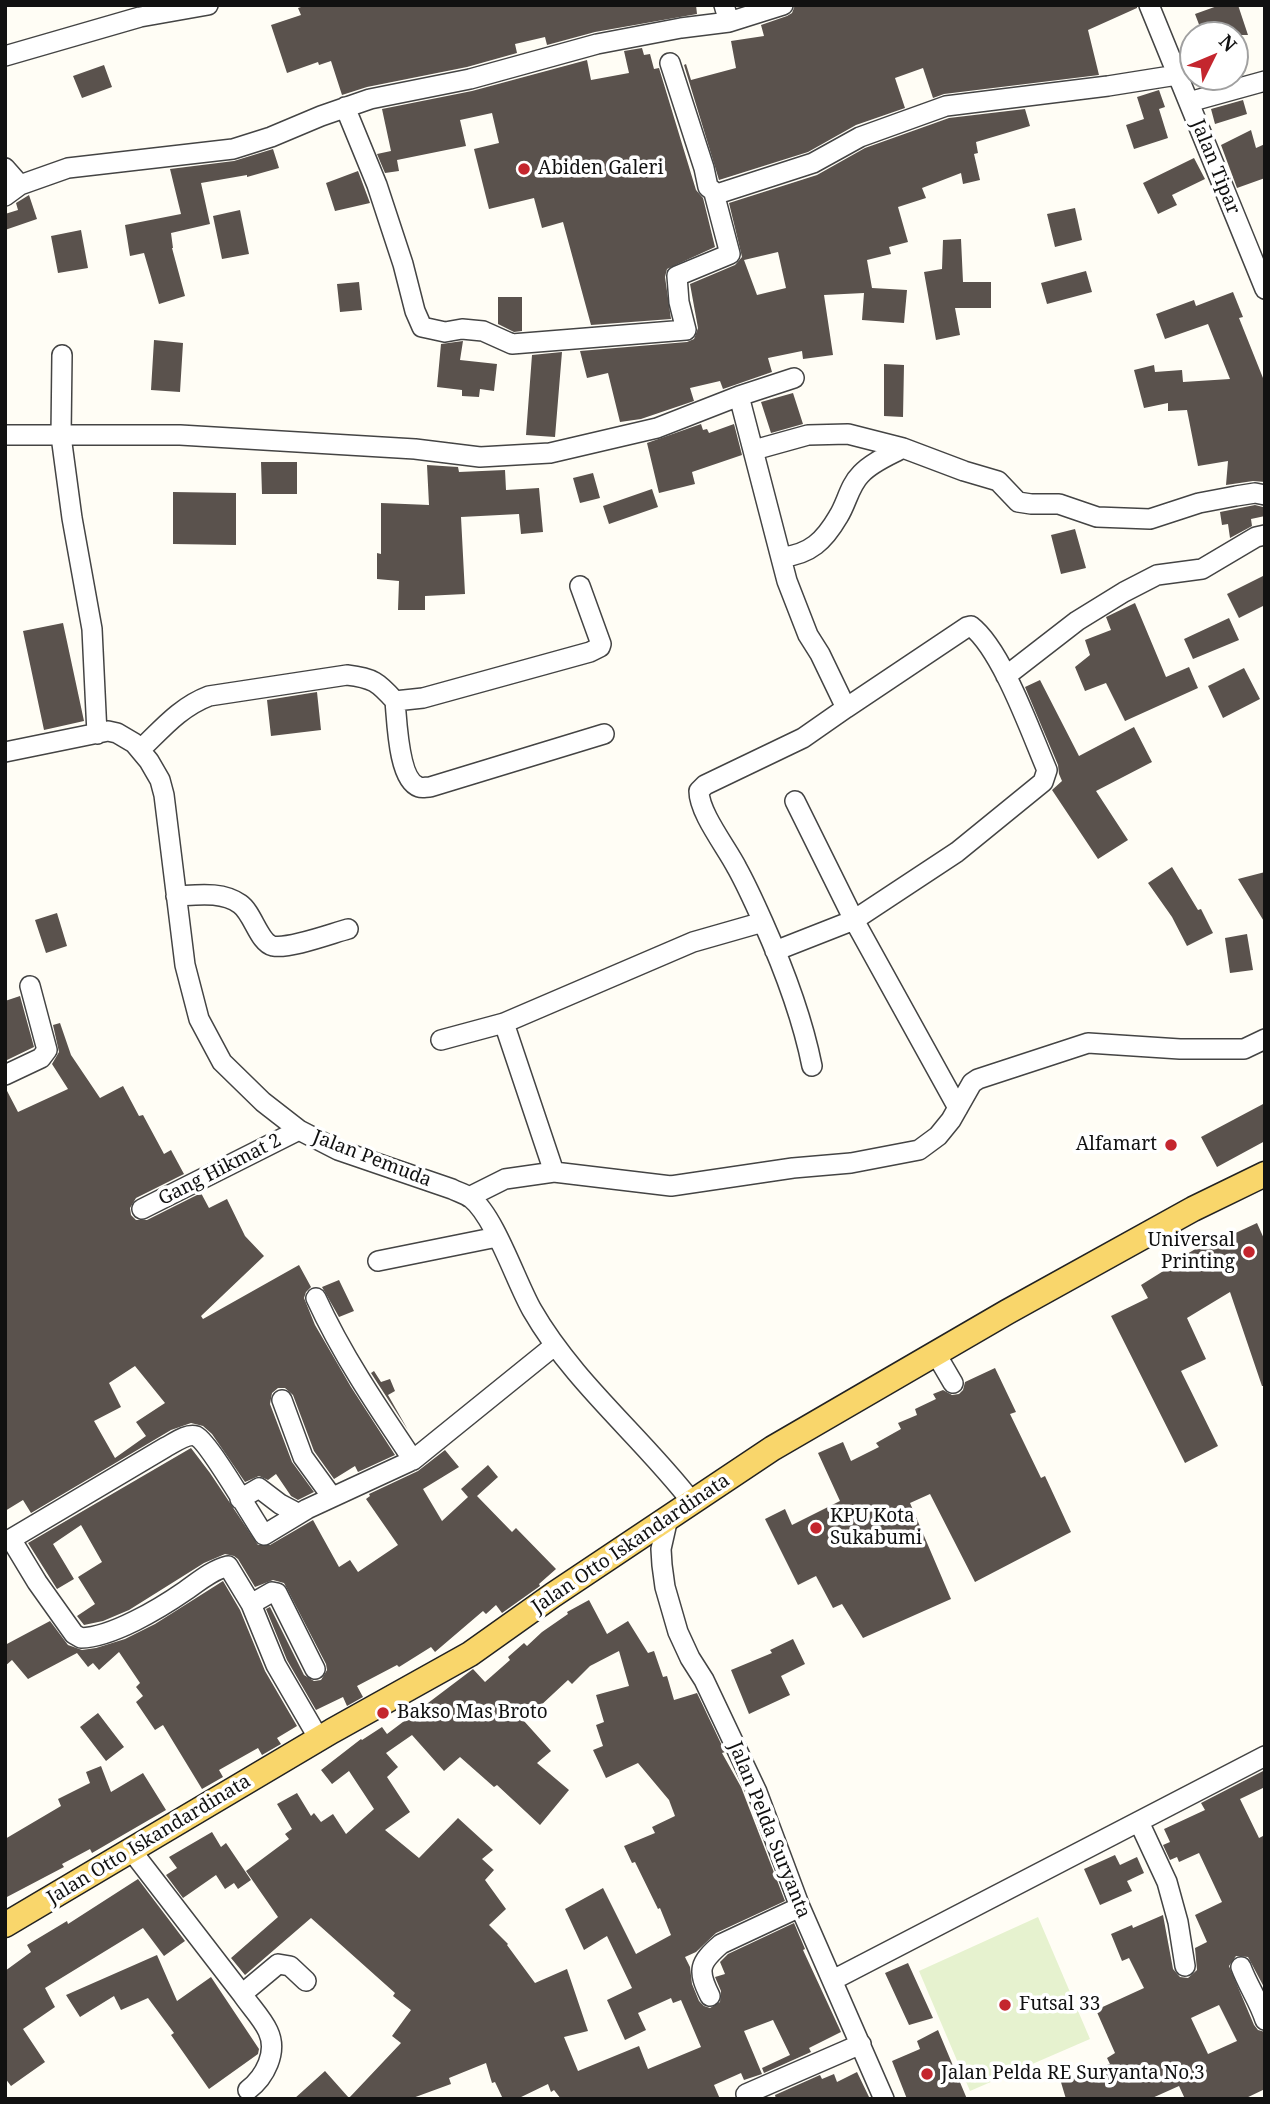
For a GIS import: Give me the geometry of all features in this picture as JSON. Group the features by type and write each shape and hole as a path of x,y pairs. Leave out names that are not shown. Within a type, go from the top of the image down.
{"main road":[{"name":"Jalan Otto Iskandardinata","path":"5,1925 318,1739 470,1654 773,1448 1193,1209 1265,1174"}],"street":[{"path":"5,56 139,17 208,5"},
{"path":"5,169 13,190 68,168 233,149 271,137 345,107 390,94 470,79 597,44 681,28 726,14 783,5"},
{"name":"Jalan Tipar","path":"1149,5 1265,289"},
{"path":"345,107 377,185 415,311 424,329 445,332 462,329 483,331 512,344 686,330 679,302 677,276 730,254 714,193 708,187 670,63"},
{"path":"714,193 723,193 813,163 860,137 946,106 1177,75"},
{"path":"1189,102 1265,81"},
{"path":"62,355 61,436 72,518 92,629 97,734"},
{"path":"5,435 180,435 415,449 480,457 550,453 657,428 794,378"},
{"path":"739,396 788,581 808,635 846,708"},
{"path":"754,450 808,435 848,434 904,448 998,481 1018,502 1059,504 1097,517 1150,519 1199,503 1255,493 1265,495"},
{"path":"783,557 800,555 815,547 838,517 852,485 862,472 904,448"},
{"path":"1006,676 1077,621 1124,592 1157,575 1202,569 1256,537 1265,535"},
{"path":"395,701 436,694 557,662 600,647 601,640 580,586"},
{"path":"775,951 854,920 957,852 1045,778 1047,770 1006,676 981,636 969,626 803,738 713,781 699,791 703,808 764,922 775,951 789,983 806,1035 812,1066"},
{"path":"140,750 178,713 191,703 209,696 347,675 366,677 379,683 395,701 403,767 418,786 430,787 604,734"},
{"name":"Jalan Pemuda","path":"5,752 108,731 117,733 140,750 160,780 164,795 185,965 199,1019 222,1062 263,1102 299,1130 338,1150 469,1197"},
{"path":"795,801 854,920 958,1108"},
{"path":"176,896 218,895 241,904 248,911 265,942 275,946 307,941 348,929"},
{"path":"441,1040 504,1023 693,942 764,922"},
{"path":"5,1076 41,1058 47,1050 30,986"},
{"path":"504,1023 554,1172"},
{"path":"692,1503 668,1471 554,1346 531,1308 497,1237 469,1197 505,1179 554,1172 671,1186 793,1168 851,1163 919,1150 938,1136 972,1083 978,1079 1088,1043 1180,1049 1244,1049 1265,1039"},
{"name":"Gang Hikmat 2","path":"142,1209 299,1130"},
{"path":"378,1261 497,1237"},
{"path":"316,1298 330,1329 372,1400 413,1460"},
{"path":"318,1739 276,1665 251,1604 229,1567 226,1566 157,1610 97,1637 81,1639 74,1634 8,1540 188,1436 201,1440 264,1535 332,1497 413,1460 554,1346"},
{"path":"936,1354 953,1383"},
{"path":"282,1400 303,1457 332,1497"},
{"path":"240,1499 259,1488 299,1514"},
{"name":"Jalan Pelda Suryanta","path":"668,1518 662,1557 671,1612 690,1658 704,1679 757,1793 800,1907 884,2099"},
{"path":"251,1604 272,1592 277,1593 315,1669"},
{"path":"833,1980 1265,1756"},
{"path":"1139,1822 1167,1882 1178,1922 1185,1966"},
{"path":"131,1850 268,2030 271,2041 270,2059 261,2080 248,2090"},
{"path":"710,1996 701,1970 710,1953 721,1944 800,1907"},
{"path":"242,1994 278,1964 290,1966 306,1981"},
{"path":"1241,1967 1246,1981 1259,2001 1265,2020"},
{"path":"746,2094 861,2044"}],"green space":[{"name":"Futsal 33","path":"1038,1917 1090,2039 970,2091 919,1971"}],"building":[{"path":"307,5 696,5 697,14 595,32 547,45 545,37 515,44 517,53 342,95 331,61 319,65 318,62 287,73 271,25 301,15 298,8"},
{"path":"795,5 1137,5 1137,8 1088,30 1099,75 944,94 933,98 923,68 895,78 905,108 856,125 808,152 719,180 684,65 686,64 691,80 736,68 731,41 764,36 761,25 787,16 792,13"},
{"path":"1220,5 1238,5 1243,21 1198,21 1195,14"},
{"path":"642,48 644,55 650,54 654,69 659,68 696,190 703,198 715,247 667,269 665,277 671,319 591,325 563,222 542,228 534,198 489,209 474,149 499,143 492,113 460,120 466,146 397,160 399,171 385,173 377,154 391,151 382,109 472,91 587,60 591,80 629,73 624,51"},
{"path":"104,65 112,87 82,98 73,76"},
{"path":"1159,90 1165,107 1159,109 1168,138 1134,149 1126,125 1144,119 1137,97"},
{"path":"1243,100 1247,114 1215,124 1211,109"},
{"path":"1025,109 1030,126 976,142 978,153 974,154 980,180 963,184 961,173 922,188 926,198 898,207 908,242 889,247 891,254 867,260 872,288 907,290 904,323 862,320 864,293 824,295 833,355 803,359 802,351 768,358 772,372 723,389 720,381 690,388 694,401 641,419 620,422 608,373 587,378 580,351 687,342 694,339 698,328 690,284 735,265 742,257 729,203 817,175 865,148 949,118","holes":["778,252 786,288 757,295 744,260"]},
{"path":"1251,130 1256,148 1265,144 1265,178 1237,188 1221,145"},
{"path":"273,149 279,168 247,177 201,183 210,224 171,233 172,248 185,296 159,304 144,253 130,256 125,225 181,214 170,169 234,161"},
{"path":"1194,158 1205,179 1172,195 1177,205 1158,214 1143,183"},
{"path":"358,171 370,203 335,211 326,183"},
{"path":"29,195 37,219 5,230 5,214 18,210 16,203"},
{"path":"1075,208 1082,240 1055,247 1047,214"},
{"path":"240,210 249,254 222,259 213,216"},
{"path":"81,230 88,268 58,273 51,236"},
{"path":"961,239 963,282 991,282 991,308 955,308 960,335 936,340 924,272 942,269 943,240"},
{"path":"1086,271 1092,292 1047,304 1041,283"},
{"path":"359,282 362,310 340,312 337,284"},
{"path":"1233,292 1243,317 1239,318 1265,383 1265,482 1226,485 1228,461 1198,466 1187,410 1168,411 1168,403 1144,408 1134,370 1154,365 1155,372 1182,370 1183,382 1230,379 1208,324 1165,339 1156,314 1194,300 1196,306"},
{"path":"498,297 522,297 522,331 514,332 498,324"},
{"path":"154,340 183,343 180,392 151,390"},
{"path":"463,341 460,360 497,364 494,391 480,389 479,397 462,396 462,390 437,387 441,344"},
{"path":"562,352 555,437 526,435 532,355"},
{"path":"884,364 904,365 903,417 884,416"},
{"path":"793,393 803,424 771,433 761,402"},
{"path":"701,424 703,430 707,429 709,433 734,424 742,455 692,472 695,484 659,493 647,443"},
{"path":"261,462 297,462 297,494 262,494"},
{"path":"427,465 458,467 459,472 505,470 506,490 539,488 543,532 521,534 519,514 461,517 465,594 425,596 425,610 398,610 399,581 377,579 377,553 381,554 381,503 429,505"},
{"path":"593,473 600,498 580,503 573,478"},
{"path":"652,489 658,507 609,524 603,506"},
{"path":"173,492 236,493 236,545 173,544"},
{"path":"1255,505 1263,507 1265,516 1251,519 1252,526 1230,538 1228,524 1222,525 1220,512"},
{"path":"1075,529 1086,568 1061,574 1051,535"},
{"path":"1265,575 1265,605 1239,618 1227,594"},
{"path":"1135,603 1166,677 1189,667 1198,688 1125,721 1106,683 1085,691 1075,667 1090,655 1085,640 1111,630 1106,617"},
{"path":"1229,618 1239,640 1193,659 1184,639"},
{"path":"63,623 84,721 44,730 23,631"},
{"path":"1244,668 1260,699 1223,718 1208,686"},
{"path":"1040,680 1079,756 1134,727 1152,762 1096,791 1128,840 1098,859 1052,790 1062,781 1058,765 1025,687"},
{"path":"317,692 321,730 271,736 267,700"},
{"path":"1172,867 1198,910 1201,909 1213,933 1187,946 1172,917 1148,883"},
{"path":"1265,872 1265,923 1238,879"},
{"path":"57,913 67,946 46,953 35,920"},
{"path":"1247,934 1253,970 1230,973 1225,938"},
{"path":"20,996 34,1047 5,1061 5,1001"},
{"path":"60,1023 71,1055 100,1098 123,1086 139,1116 143,1115 164,1154 171,1150 184,1174 136,1198 130,1208 131,1215 136,1220 147,1220 201,1193 209,1208 227,1199 245,1236 264,1256 201,1316 203,1319 299,1265 311,1287 304,1298 315,1325 395,1455 358,1472 355,1466 334,1479 314,1451 293,1395 285,1388 278,1388 272,1393 270,1404 292,1462 314,1492 298,1500 291,1496 276,1474 268,1480 259,1476 245,1482 212,1434 203,1426 191,1423 171,1430 31,1513 23,1500 5,1511 5,1087 18,1112 68,1089 52,1064 59,1052 53,1025","holes":["135,1366 165,1403 136,1422 146,1436 115,1458 94,1421 121,1407 109,1383"]},
{"path":"1265,1103 1265,1141 1217,1167 1201,1137"},
{"path":"1257,1223 1265,1241 1265,1386 1262,1386 1230,1292 1187,1318 1206,1359 1181,1371 1218,1446 1185,1463 1111,1316 1148,1298 1141,1285 1173,1265 1172,1263 1212,1239 1214,1243"},
{"path":"339,1280 354,1311 339,1317 322,1287"},
{"path":"995,1368 1016,1412 1010,1414 1041,1478 1045,1476 1071,1532 975,1582 930,1494 910,1503 951,1599 863,1638 842,1604 833,1608 816,1576 798,1585 765,1519 785,1509 792,1525 840,1501 818,1453 843,1442 851,1461 879,1447 876,1443 901,1429 898,1423 917,1415 915,1409 936,1399 933,1394 943,1390 952,1395 959,1394 965,1382"},
{"path":"374,1371 381,1382 390,1379 395,1391 388,1395 408,1430 371,1373"},
{"path":"191,1448 258,1545 270,1545 313,1520 339,1567 350,1560 358,1572 398,1545 366,1499 369,1494 418,1471 445,1450 459,1467 423,1489 442,1521 468,1497 461,1489 488,1465 498,1477 477,1496 512,1532 516,1528 556,1569 540,1586 502,1613 496,1605 486,1614 483,1611 435,1652 431,1647 399,1667 397,1665 357,1686 363,1697 347,1706 343,1697 316,1710 287,1660 266,1609 270,1607 304,1675 314,1681 321,1680 327,1670 326,1664 284,1583 273,1580 255,1587 238,1559 225,1554 204,1563 129,1610 103,1621 84,1625 77,1616 95,1604 78,1577 102,1562 81,1525 53,1544 74,1579 57,1589 28,1543"},
{"path":"223,1581 240,1610 265,1671 297,1726 277,1738 281,1744 262,1755 258,1748 219,1770 223,1777 202,1789 163,1725 155,1730 136,1702 143,1696 136,1687 140,1683 119,1652 99,1670 93,1663 88,1667 77,1653 28,1679 12,1660 5,1666 5,1645 50,1621 68,1645 82,1650 96,1648 125,1639 155,1624"},
{"path":"589,1600 607,1634 628,1621 648,1653 654,1651 663,1677 667,1676 674,1700 697,1693 725,1752 722,1753 741,1787 785,1901 716,1933 696,1952 685,1957 699,2001 710,2008 720,2002 721,1991 715,1977 725,1974 720,1962 728,1954 794,1923 805,1949 803,1950 841,2032 809,2048 811,2052 764,2073 762,2068 790,2055 773,2020 744,2031 762,2074 744,2080 741,2073 714,2085 720,2099 561,2099 554,2090 551,2092 548,2084 517,2099 503,2099 495,2082 492,2083 486,2063 449,2078 451,2084 410,2099 294,2099 325,2071 349,2098 401,2043 392,2036 411,2010 311,1918 245,1975 231,1958 278,1917 246,1871 289,1839 285,1834 292,1829 277,1804 297,1793 311,1816 314,1813 321,1822 333,1814 346,1834 374,1809 349,1771 332,1784 321,1770 361,1739 382,1727 387,1734 473,1669 485,1682 510,1660 508,1657 524,1643 527,1646 568,1614 567,1612","holes":["619,1651 629,1686 596,1695 604,1722 596,1725 603,1746 593,1750 606,1778 638,1763 669,1800 675,1816 652,1827 655,1833 624,1846 658,1909 660,1908 671,1935 636,1954 603,1888 565,1909 584,1950 607,1936 632,1988 607,2000 625,2040 646,2030 638,2013 671,1998 673,2003 681,2000 701,2047 648,2069 639,2046 578,2071 564,2037 588,2031 567,1969 535,1983 508,1944 489,1925 506,1909 485,1880 494,1870 482,1859 493,1850 458,1818 419,1858 385,1830 410,1812 387,1777 398,1767 386,1753 412,1735 444,1771 460,1757 494,1787 497,1785 540,1825 569,1790 537,1763 551,1751 524,1721 568,1680 572,1684 590,1666"]},
{"path":"793,1639 805,1664 781,1676 790,1695 749,1714 731,1670 772,1653 770,1650"},
{"path":"98,1713 124,1747 106,1761 80,1727"},
{"path":"101,1766 111,1792 143,1773 166,1810 92,1853 90,1849 62,1864 64,1867 5,1898 5,1839 61,1806 58,1799 90,1783 86,1772"},
{"path":"1265,1770 1265,1787 1240,1799 1259,1838 1265,1835 1265,1989 1248,1957 1236,1956 1229,1966 1254,2025 1265,2032 1265,2089 1244,2099 1185,2099 1179,2086 1150,2099 1066,2099 1060,2079 1110,2064 1107,2058 1115,2053 1096,2010 1144,1988 1129,1958 1122,1961 1111,1934 1163,1915 1173,1969 1180,1977 1188,1978 1197,1970 1195,1948 1207,1942 1195,1915 1222,1902 1199,1853 1179,1862 1177,1857 1170,1860 1163,1845 1170,1842 1164,1829 1205,1810 1201,1803","holes":["1219,2005 1237,2041 1208,2054 1191,2018"]},
{"path":"212,1832 221,1847 226,1843 251,1880 238,1889 234,1883 225,1889 216,1875 183,1898 166,1875 177,1868 169,1857"},
{"path":"1115,1855 1120,1865 1137,1857 1144,1873 1127,1881 1132,1891 1100,1905 1084,1869"},
{"path":"138,1879 185,1941 164,1956 143,1928 45,1988 55,2007 23,2029 45,2062 11,2086 5,2078 5,1971 31,1952 27,1945 67,1921 68,1924"},
{"path":"157,1955 177,2001 211,1977 259,2049 258,2054 209,2089 171,2035 174,2033 148,1998 121,2010 114,1996 80,2017 66,1995"},
{"path":"908,1963 933,2018 909,2025 885,1973"},
{"name":"Jalan Pelda RE Suryanta No.3","path":"938,2030 967,2099 907,2099 892,2061 920,2049 917,2041"},
{"path":"857,2072 870,2099 776,2099 775,2095 820,2075 822,2079 834,2074 837,2082"}],"place":[{"name":"Abiden Galeri","path":"524,169"},
{"name":"Alfamart","path":"1171,1145"},
{"name":"Universal Printing","path":"1249,1252"},
{"name":"KPU Kota Sukabumi","path":"816,1528"},
{"name":"Bakso Mas Broto","path":"383,1713"},
{"name":"Futsal 33","path":"1005,2005"},
{"name":"Jalan Pelda RE Suryanta No.3","path":"927,2074"}]}
